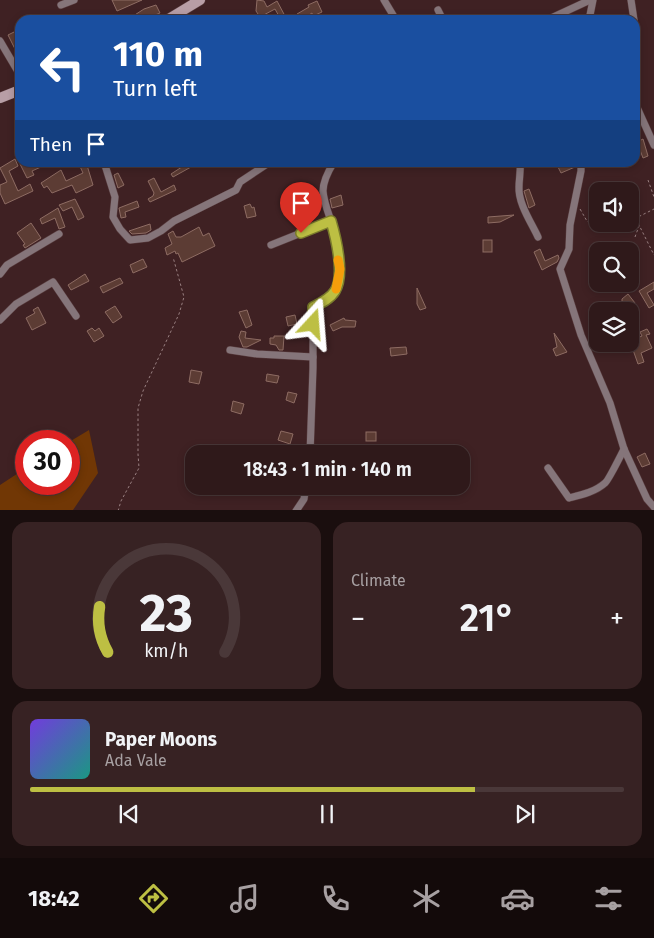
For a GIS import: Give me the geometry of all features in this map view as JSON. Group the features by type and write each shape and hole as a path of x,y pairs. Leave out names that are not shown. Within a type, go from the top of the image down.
{"main road":[{"path":"175,15 196,1"},
{"path":"0,98 15,92"}],"street":[{"path":"61,5 74,0"},
{"path":"384,0 393,15"},
{"path":"558,15 591,0"},
{"path":"590,15 591,0"},
{"path":"631,0 634,15"},
{"path":"438,10 440,15"},
{"path":"0,41 15,66"},
{"path":"640,113 654,145"},
{"path":"105,167 114,198 114,217 120,229 130,240 148,238 174,221 236,190 240,182 262,167"},
{"path":"310,445 313,307 329,298 336,289 340,269 336,236 325,202 323,189 331,167"},
{"path":"520,167 519,187 521,199 538,237"},
{"path":"581,167 570,225 569,249 560,269 581,335 610,403 624,449 647,499 654,507"},
{"path":"271,245 331,221"},
{"path":"0,274 7,265 59,234"},
{"path":"0,320 16,304 53,282 76,316"},
{"path":"230,350 257,354 313,357"},
{"path":"548,468 569,498 586,494 606,482 624,449"},
{"path":"296,510 304,500 305,495"}],"path":[{"path":"648,180 654,197"},
{"path":"580,207 589,225"},
{"path":"639,216 654,209"},
{"path":"639,226 654,255"},
{"path":"635,237 637,232"},
{"path":"118,510 139,468 138,408 179,314 184,297 173,257"}],"shaded area":[{"path":"89,430 98,473 73,510 0,510 0,485 15,475 15,495 80,495 80,435"}],"building":[{"path":"112,0 142,0 117,11"},
{"path":"257,0 264,1 267,7 277,1 284,15 278,15 275,9 264,15 259,15 256,11"},
{"path":"317,1 322,12 315,15 312,13 309,15 298,15 309,7 308,5"},
{"path":"156,5 160,13 155,15 135,15"},
{"path":"14,32 15,49 8,35"},
{"path":"643,139 648,156 643,158 640,150 640,140"},
{"path":"15,159 16,167 9,171 18,191 30,184 33,191 5,204 0,193 0,185 7,182 0,168"},
{"path":"22,167 41,167 32,171 34,175 27,178"},
{"path":"80,167 88,167 93,185 76,193 72,185 52,193 47,186 44,188 41,183 61,170 66,181 83,173"},
{"path":"182,167 191,167 173,177 171,174"},
{"path":"558,167 575,167 561,173"},
{"path":"118,173 124,185 118,188 114,175"},
{"path":"154,178 161,192 174,185 176,190 150,202 148,199 154,193 148,181"},
{"path":"529,189 535,205 529,208 524,191"},
{"path":"341,195 343,205 332,208 330,199"},
{"path":"75,199 84,217 78,220 72,207 63,211 59,205"},
{"path":"137,201 139,207 125,212 126,217 121,218 119,208"},
{"path":"250,204 252,208 254,207 256,216 247,218 244,206"},
{"path":"58,208 65,227 59,229 55,218 42,224 40,219"},
{"path":"514,215 500,222 488,223 488,217"},
{"path":"31,223 41,238 25,248 23,245 25,244 17,233"},
{"path":"150,224 151,230 146,233 132,234 129,231"},
{"path":"199,227 203,236 209,233 215,246 182,262 175,251 167,255 165,248 172,244 168,234 173,231 176,237 181,237"},
{"path":"483,240 492,240 492,252 483,252"},
{"path":"540,249 545,261 558,255 557,262 542,270 534,252"},
{"path":"143,259 147,267 133,273 130,265"},
{"path":"85,274 89,281 71,290 68,285"},
{"path":"120,278 123,283 103,293 100,287"},
{"path":"654,282 654,289 647,293 654,305 649,308 639,291"},
{"path":"417,288 426,308 420,310 417,304"},
{"path":"628,294 634,302 623,302 622,299"},
{"path":"115,306 122,317 113,323 105,312"},
{"path":"38,307 46,323 32,330 26,318 35,313 33,310"},
{"path":"247,310 252,325 246,328 239,312"},
{"path":"295,315 297,324 288,326 286,317"},
{"path":"344,318 345,320 356,321 355,327 342,327 333,331 330,325"},
{"path":"92,328 95,331 99,328 104,336 94,342 87,331"},
{"path":"647,329 650,334 646,335 652,348 641,353 644,362 638,364 634,352 639,352 639,337 642,336 640,332"},
{"path":"241,331 246,332 245,338 261,340 243,347 239,337"},
{"path":"554,333 567,352 556,356 553,349 557,347"},
{"path":"274,336 284,336 283,350 279,350 276,345 270,344 270,338 274,338"},
{"path":"406,347 407,354 391,356 390,348"},
{"path":"191,370 202,372 199,384 189,382"},
{"path":"267,374 279,376 277,383 266,381"},
{"path":"288,392 297,394 294,403 286,400"},
{"path":"233,401 244,404 241,414 231,411"},
{"path":"281,431 293,434 290,444 278,440"},
{"path":"366,432 376,432 376,441 366,441"},
{"path":"645,453 650,464 642,467 637,457"}],"slow traffic":[{"path":"336,289 340,269 338,260"}],"route":[{"path":"301,233 331,221 336,236 340,269 336,289 329,298 313,307 313,324"}]}
